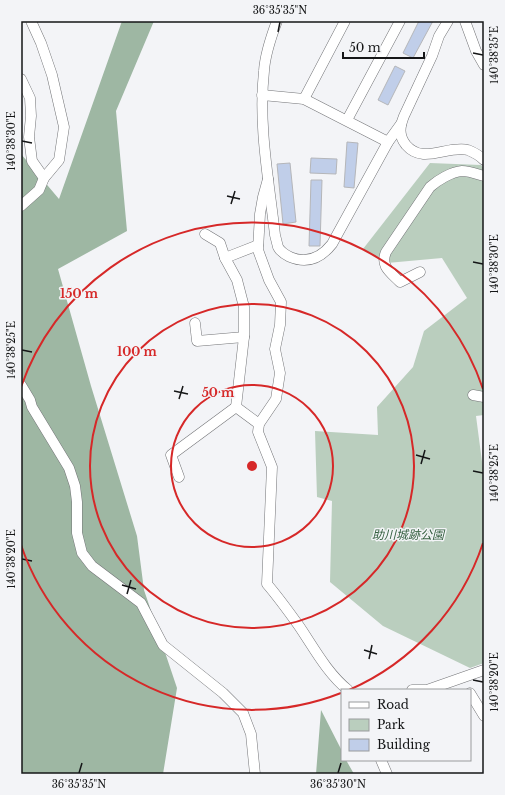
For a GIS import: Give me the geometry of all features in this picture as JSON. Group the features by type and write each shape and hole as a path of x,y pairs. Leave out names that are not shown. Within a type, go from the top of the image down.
{"street":[{"path":"21,206 39,190 44,178 59,160 64,127 52,75 41,43 31,21"},
{"path":"277,21 267,50 262,95 263,134 268,179 275,235 279,248 286,255 296,259 306,260 316,258 325,252 332,244 388,142 400,124 432,56 439,36 448,21"},
{"path":"304,99 345,21"},
{"path":"347,120 400,21"},
{"path":"465,21 476,51 484,64"},
{"path":"21,79 30,98 30,137 32,161 44,178"},
{"path":"262,95 304,99 388,142"},
{"path":"400,124 400,133 404,142 409,148 416,152 435,154 469,150 484,160"},
{"path":"420,272 400,282 385,266 383,258 430,187 438,180 457,172 464,171 484,176"},
{"path":"268,179 260,214 258,250 269,280 281,302 280,325 275,349 280,372 276,399 259,424 258,432 272,467 267,584 285,605 318,656 338,682 347,689"},
{"path":"179,477 171,455 236,407 244,338 244,307 237,280 225,258 220,243 205,234"},
{"path":"225,258 258,245"},
{"path":"195,323 198,341 244,338"},
{"path":"21,385 30,400 32,407 69,468 78,502 77,532 82,553 92,566 141,603 163,645 223,693 243,713 251,734 255,774"},
{"path":"473,395 484,397"},
{"path":"236,407 259,424"},
{"path":"430,689 460,677 484,670"},
{"path":"460,677 467,689"},
{"path":"471,695 484,716"},
{"path":"381,761 387,774"}],"green space":[{"path":"122,21 154,21 116,111 127,231 58,269 91,386 137,536 144,590 177,688 163,774 21,774 21,154 59,199"},
{"name":"助川城跡公園","path":"430,163 481,165 484,168 484,415 476,416 484,477 484,663 470,668 383,626 330,582 332,501 317,497 315,431 378,435 377,407 413,367 424,331 467,298 442,258 387,263 363,249"},
{"path":"321,710 341,749 341,761 347,761 354,774 316,774"}],"building":[{"path":"419,21 433,21 413,58 403,53"},
{"path":"395,66 405,71 388,105 378,100"},
{"path":"347,142 358,143 354,188 344,187"},
{"path":"311,158 337,159 336,174 310,173"},
{"path":"290,163 296,222 283,224 277,164"},
{"path":"311,180 322,180 320,246 309,246"}]}
